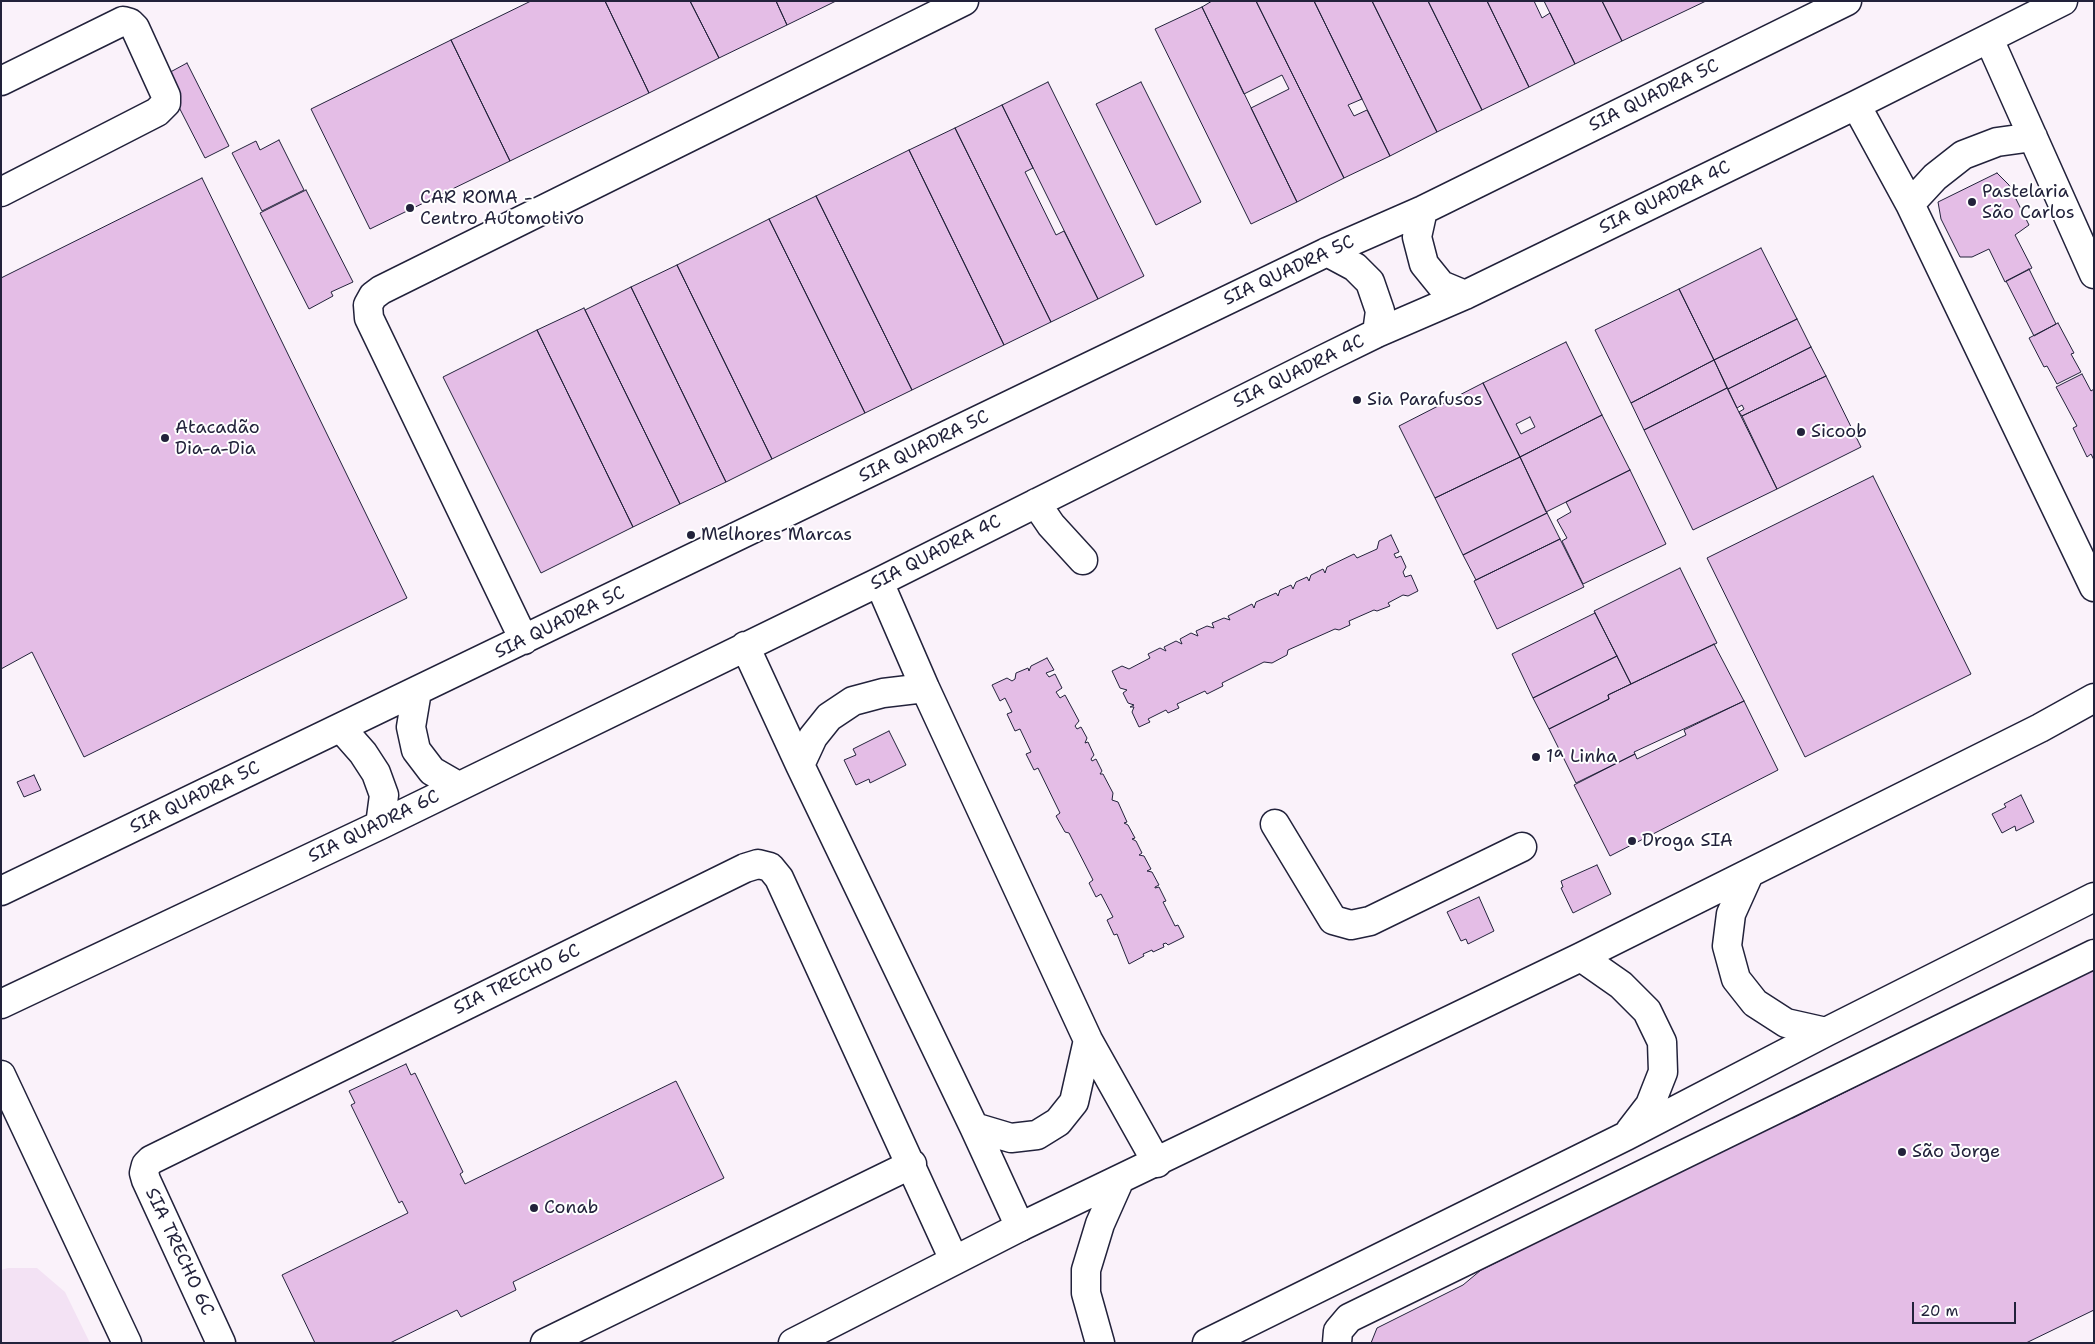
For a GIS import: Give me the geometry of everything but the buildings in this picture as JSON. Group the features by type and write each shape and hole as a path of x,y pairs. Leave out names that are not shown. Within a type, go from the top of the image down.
{"street":[{"path":"524,640 369,318 368,305 373,296 381,290 964,1"},
{"name":"SIA QUADRA 5C","path":"1,891 1327,252 1423,210 1847,1"},
{"name":"SIA QUADRA 4C","path":"745,646 879,582 1377,333 1465,295 1856,105 2063,1"},
{"path":"1,81 123,21 130,22 135,28 166,96 166,103 157,112 1,192"},
{"path":"1989,39 2094,274"},
{"path":"1856,105 1910,204 2093,583"},
{"path":"1910,204 1935,176 1963,155 1996,142 2033,137"},
{"path":"1423,210 1417,237 1424,264 1442,285 1465,295"},
{"path":"1327,252 1354,267 1370,282 1380,310 1377,333"},
{"path":"1036,503 1051,525 1083,560"},
{"path":"879,582 925,688 1088,1040 1157,1163"},
{"path":"745,646 1020,1227"},
{"name":"SIA QUADRA 6C","path":"1,1004 380,825 745,646"},
{"path":"800,765 813,737 829,717 852,701 883,693 925,688"},
{"path":"417,691 411,727 416,750 432,771 458,786"},
{"path":"792,1343 1120,1178 1157,1163 1582,957 2040,728 2094,698"},
{"path":"341,728 363,753 376,773 384,795 380,825"},
{"path":"1275,824 1333,920 1351,925 1370,921 1522,847"},
{"name":"SIA TRECHO 6C","path":"221,1343 146,1180 144,1173 146,1165 151,1160 736,872 758,864 770,867 779,878 912,1164 954,1260"},
{"path":"1749,874 1731,914 1727,946 1736,979 1755,1003 1786,1023 1826,1032"},
{"path":"1222,1339 1626,1136 1826,1032 2094,897"},
{"path":"1337,1343 1338,1331 1349,1318 2094,954"},
{"path":"1582,957 1621,985 1647,1011 1662,1042 1663,1072 1650,1105 1626,1136"},
{"path":"974,1127 1011,1138 1036,1134 1058,1122 1074,1102 1088,1040"},
{"path":"1,1075 127,1343"},
{"path":"545,1343 912,1164"},
{"path":"1100,1343 1086,1293 1086,1270 1100,1224 1120,1178"}],"shaded area":[{"path":"8,1268 37,1268 65,1292 90,1343 1,1343 1,1270"}],"place":[{"name":"Pastelaria São Carlos","path":"1972,202"},
{"name":"CAR ROMA - Centro Automotivo","path":"410,208"},
{"name":"Sia Parafusos","path":"1357,400"},
{"name":"Sicoob","path":"1801,432"},
{"name":"Atacadão Dia-a-Dia","path":"165,438"},
{"name":"Melhores Marcas","path":"691,535"},
{"name":"1ª Linha","path":"1536,757"},
{"name":"Droga SIA","path":"1632,841"},
{"name":"São Jorge","path":"1902,1152"},
{"name":"Conab","path":"534,1208"}]}
